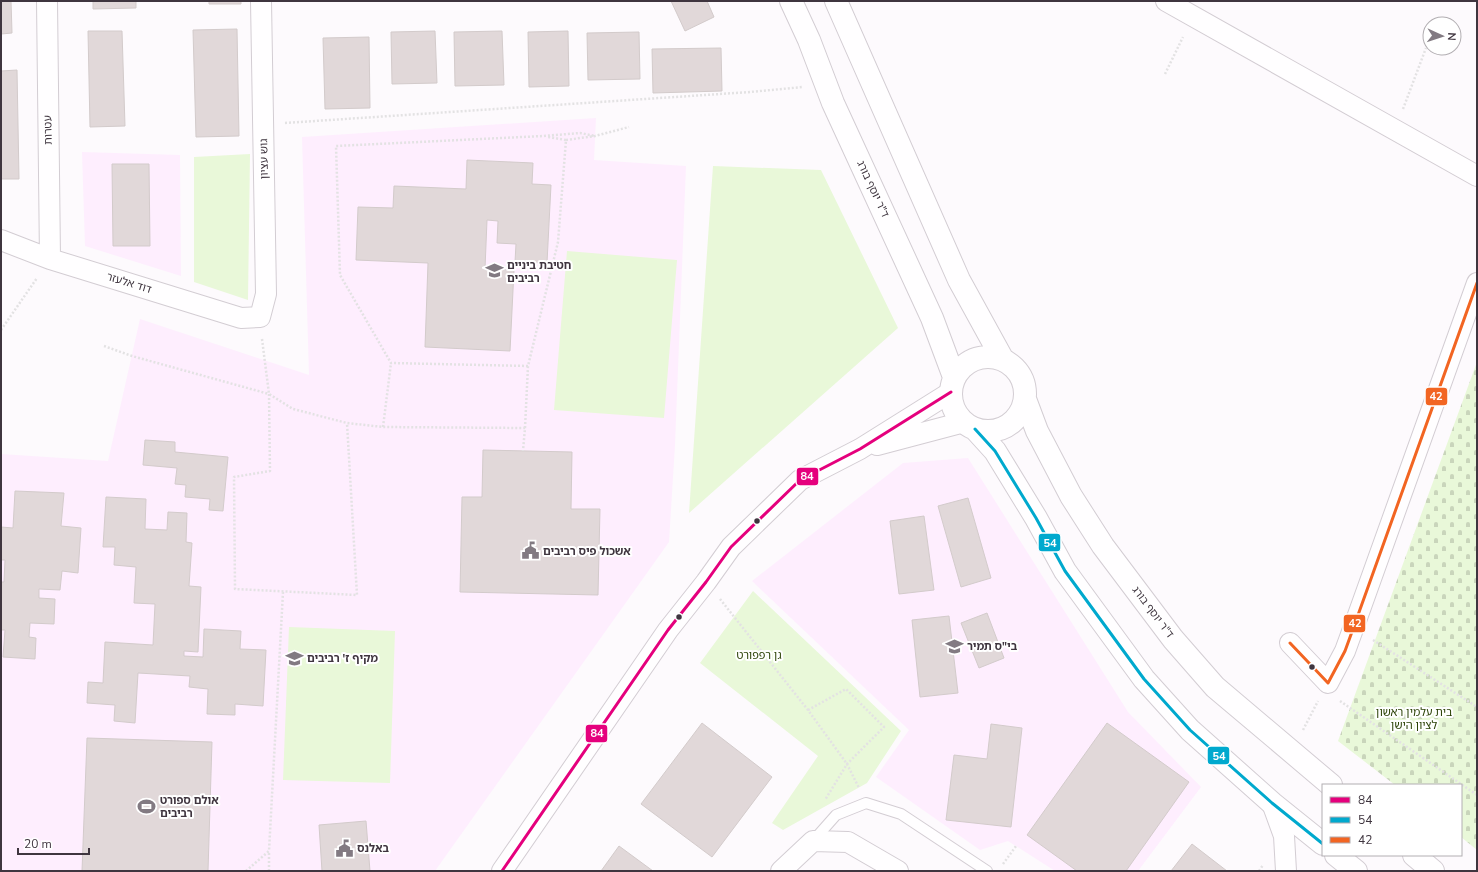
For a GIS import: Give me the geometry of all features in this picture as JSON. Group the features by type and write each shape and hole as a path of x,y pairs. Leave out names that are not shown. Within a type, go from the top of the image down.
{"street":[{"name":"עטרות","path":"47,1 50,259"},
{"name":"גוש עציון","path":"260,317 266,294 261,1"},
{"name":"ד\"ר יוסף בורג","path":"791,1 810,40 833,103 932,318 952,385"},
{"path":"836,1 958,280 1003,360"},
{"path":"1166,1 1477,176"},
{"name":"דוד אלעזר","path":"1,240 50,259 241,318 260,317"},
{"path":"1290,643 1326,687 1345,651 1477,283"},
{"path":"502,871 668,630 706,582 731,547 800,480 860,449 952,385 961,368 970,361 981,357 992,356 1014,366 1021,376 1025,387 1025,399 1022,410 1016,419 1007,426 997,430 986,431 969,426 860,449"},
{"path":"952,385 952,403 956,414 994,451 1036,518 1065,571 1144,679 1190,730 1272,803 1322,843"},
{"name":"ד\"ר יוסף בורג","path":"1025,399 1036,431 1071,496 1104,546 1173,639 1216,687 1330,784"},
{"path":"1272,803 1284,836 1286,871"},
{"path":"781,871 813,841 848,842 898,871"},
{"path":"1337,856 1356,871"},
{"path":"1415,856 1434,871"}],"lane":[{"path":"813,841 836,815 866,803 901,814 987,871"}],"path":[{"path":"1165,74 1193,16"},
{"path":"1395,130 1423,56"},
{"path":"263,124 750,92 826,85"},
{"path":"544,136 566,140 595,136 629,127"},
{"path":"383,426 391,363 340,275 336,146 580,133 595,136"},
{"path":"523,451 528,366 558,242 566,140"},
{"path":"1,330 50,259"},
{"path":"104,346 132,356 269,394 293,409 347,423 383,426 525,428"},
{"path":"264,360 269,394 270,471 234,476 235,589 357,594 347,423"},
{"path":"391,363 528,366"},
{"path":"706,582 808,710 847,764 866,803"},
{"path":"268,871 284,592"},
{"path":"1353,629 1477,707"},
{"path":"1291,751 1326,687 1462,784"},
{"path":"808,710 846,689 884,727 847,764 822,804"},
{"path":"1462,784 1477,795"},
{"path":"1002,865 1016,846"},
{"path":"246,871 269,851"}],"shaded area":[{"name":"מקיף ז' רביבים","path":"596,118 594,160 686,166 675,445 669,542 435,871 1,871 1,454 108,461 140,319 309,375 302,137"},
{"path":"82,152 180,155 181,276 85,246"},
{"name":"בי\"ס תמיר","path":"968,458 1128,712 1201,787 1138,871 1055,871 1008,841 980,850 876,777 909,730 752,581 903,463"}],"green space":[{"path":"250,154 248,300 194,282 194,157"},
{"path":"713,166 821,170 898,328 689,513"},
{"path":"567,251 677,260 664,418 554,410"},
{"name":"בית עלמין ראשון לציון הישן","path":"1477,362 1477,850 1462,838 1462,784 1394,784 1338,741"},
{"name":"גן רפפורט","path":"753,591 901,731 867,783 783,830 772,823 818,756 700,663"},
{"path":"289,627 395,631 390,783 283,780"}],"building":[{"path":"1,1 11,1 12,33 1,34"},
{"path":"93,1 136,1 136,8 93,9"},
{"path":"209,1 241,1 241,4 209,4"},
{"path":"671,1 707,1 714,17 685,31"},
{"path":"237,29 239,136 196,137 193,30"},
{"path":"88,31 122,31 125,126 90,127"},
{"path":"435,31 437,83 392,84 391,32"},
{"path":"502,31 504,85 455,86 454,32"},
{"path":"568,31 569,86 529,87 528,32"},
{"path":"639,32 640,79 588,80 587,33"},
{"path":"369,37 370,108 325,109 323,38"},
{"path":"721,48 722,91 653,93 652,49"},
{"path":"17,70 19,179 1,179 1,71"},
{"path":"467,160 533,163 532,184 551,185 547,263 515,262 516,244 497,243 498,221 487,220 485,269 514,270 510,351 425,347 428,263 356,260 358,207 393,208 394,186 466,189"},
{"path":"112,164 149,164 150,246 113,246"},
{"path":"145,440 175,442 175,452 228,457 223,511 209,510 210,499 185,497 186,485 175,484 177,468 143,465"},
{"name":"אשכול פיס רביבים","path":"483,450 572,452 571,509 600,509 598,595 460,592 462,497 482,497"},
{"path":"15,491 64,493 61,526 81,528 78,573 62,571 60,590 39,589 39,598 55,599 54,624 30,623 29,637 36,638 35,659 3,657 5,630 1,630 1,582 4,582 5,560 1,560 1,527 13,528"},
{"path":"106,497 146,499 145,529 167,530 168,512 187,513 186,542 192,543 189,586 201,587 198,652 184,651 184,656 203,657 204,629 241,631 240,649 266,650 263,706 235,704 235,715 207,714 208,689 189,687 190,676 138,673 135,723 114,721 115,705 87,703 88,682 103,683 105,642 153,645 155,604 134,603 136,567 114,565 115,547 103,547"},
{"path":"968,498 991,578 961,587 938,506"},
{"path":"924,516 934,590 899,594 890,521"},
{"path":"987,613 1004,658 979,668 961,623"},
{"path":"949,616 958,693 920,697 912,620"},
{"path":"702,723 772,777 712,857 641,804"},
{"path":"1107,723 1189,782 1126,871 1077,871 1027,835"},
{"path":"991,724 1022,728 1011,827 946,820 954,755 987,759"},
{"name":"אולם ספורט רביבים","path":"87,738 212,742 208,871 82,871"},
{"name":"באלנס","path":"366,821 370,871 322,871 319,825"},
{"path":"1192,844 1227,871 1171,871"},
{"path":"619,846 653,871 601,871"}],"transit line":[{"name":"42","path":"1290,643 1328,683 1345,651 1477,283"},
{"name":"84","path":"502,871 668,630 706,582 731,547 800,480 860,449 951,392"},
{"name":"54","path":"975,429 995,451 1036,518 1065,571 1144,679 1190,730 1272,803 1322,843"}],"place":[{"name":"חטיבת ביניים רביבים","path":"494,271"},
{"name":"אשכול פיס רביבים","path":"530,551"},
{"name":"בי\"ס תמיר","path":"954,646"},
{"name":"מקיף ז' רביבים","path":"294,658"},
{"name":"אולם ספורט רביבים","path":"147,806"},
{"name":"באלנס","path":"344,848"}]}
